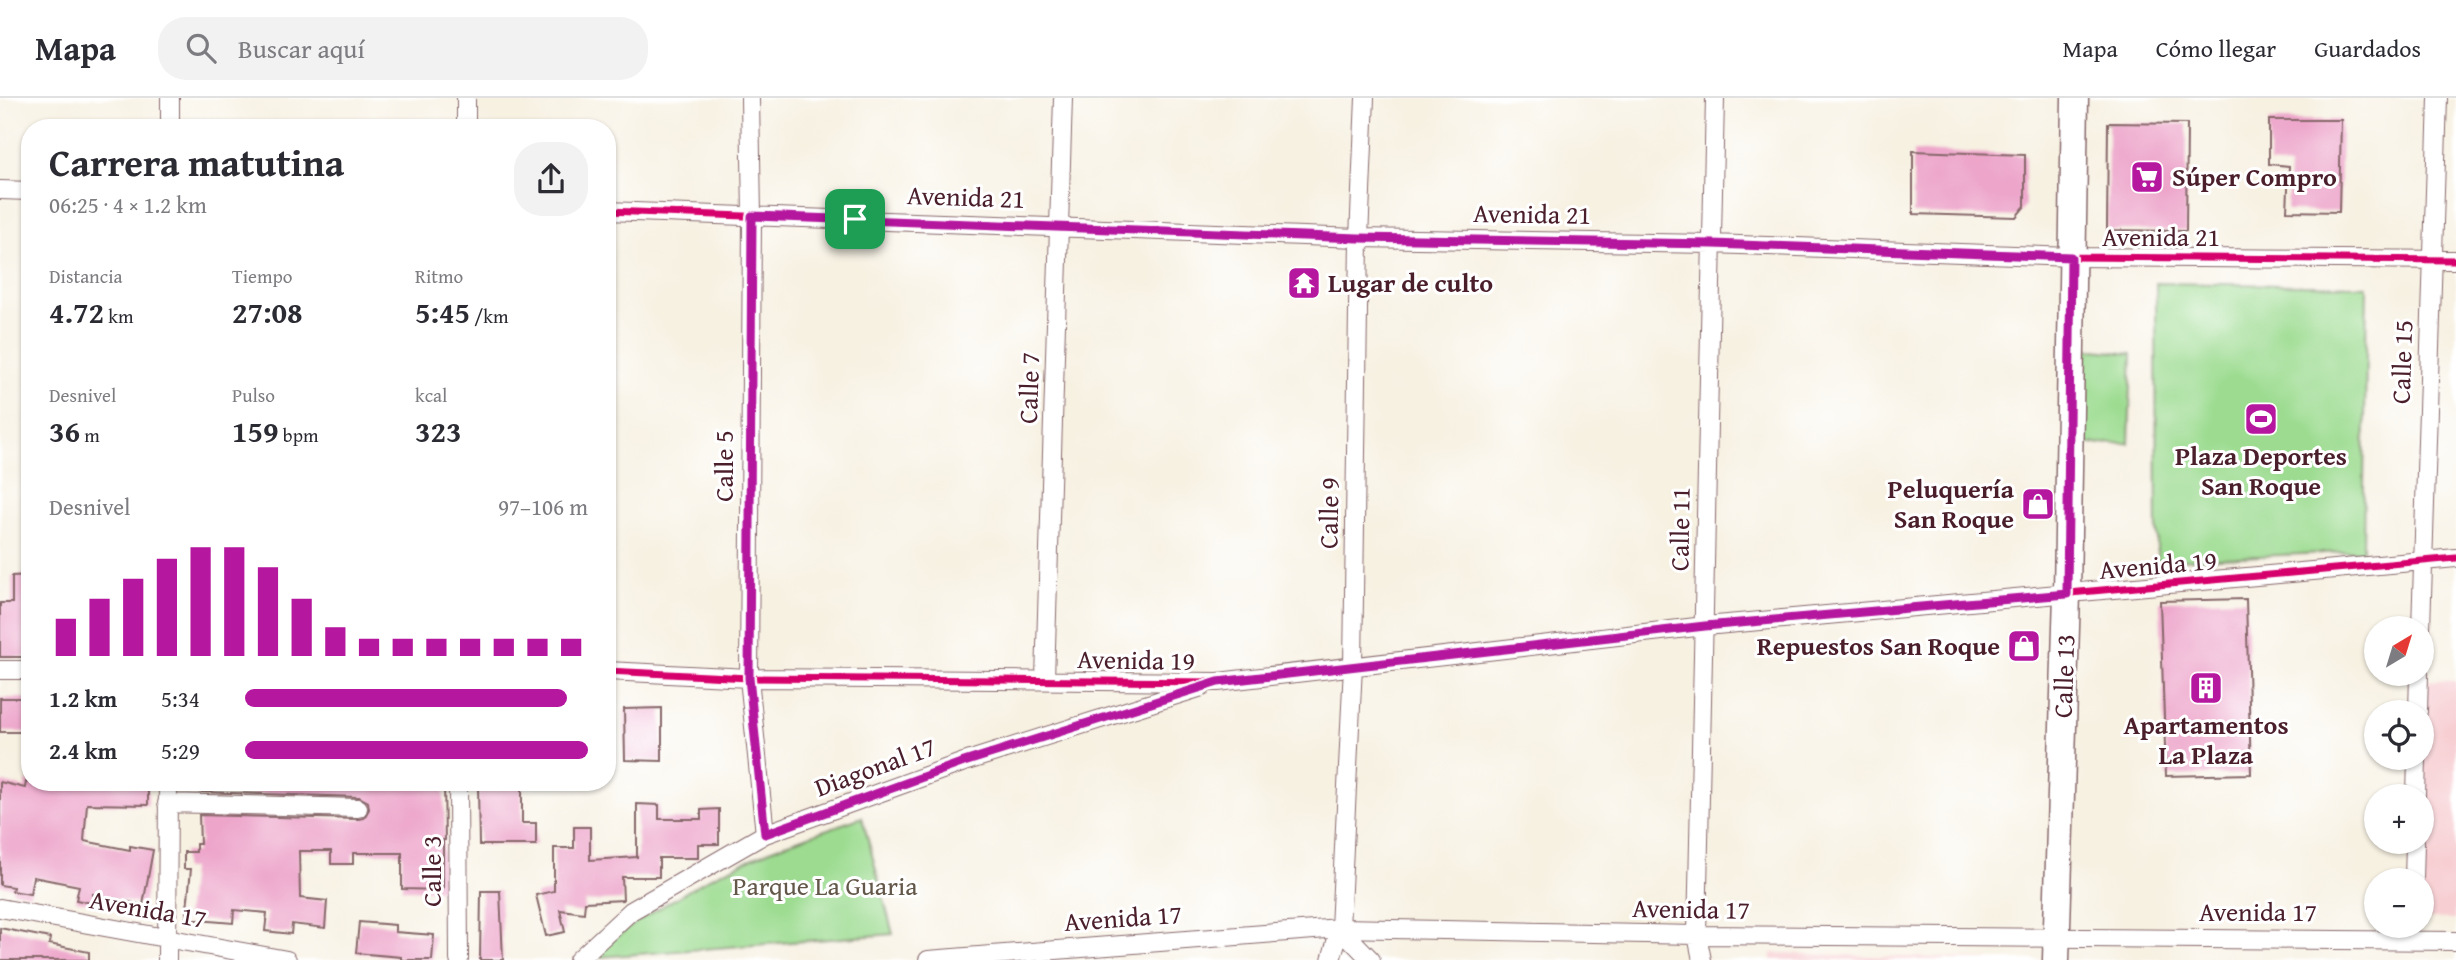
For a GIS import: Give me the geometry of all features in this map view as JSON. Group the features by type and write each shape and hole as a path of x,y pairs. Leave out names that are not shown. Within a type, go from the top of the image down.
{"street":[{"path":"170,98 170,119"},
{"path":"466,98 466,119"},
{"name":"Calle 5","path":"750,98 752,216 749,678 765,834"},
{"name":"Calle 7","path":"1045,679 1063,98"},
{"name":"Calle 9","path":"1331,960 1340,928 1353,666 1359,238 1365,98"},
{"name":"Calle 11","path":"1702,960 1697,936 1715,98"},
{"name":"Calle 13","path":"2056,948 2067,594 2075,98"},
{"name":"Calle 15","path":"2421,616 2438,98"},
{"path":"0,190 21,191"},
{"name":"Avenida 21","path":"616,211 1359,238 1713,244 2071,257 2456,260"},
{"name":"Avenida 19","path":"616,671 749,678 1218,682 1705,626 2456,558"},
{"path":"0,670 21,670"},
{"name":"Diagonal 17","path":"578,960 631,911 765,834 964,762 1218,682"},
{"path":"167,960 168,791"},
{"name":"Calle 3","path":"458,791 459,960"},
{"path":"167,803 358,808"},
{"name":"Avenida 17","path":"0,908 287,960"},
{"path":"1340,928 1371,960"},
{"name":"Avenida 17","path":"928,960 1340,928 2056,948 2364,934"},
{"name":"Avenida 17","path":"2434,936 2456,941"}],"shaded area":[{"path":"2434,680 2456,681 2456,919 2434,919 2434,868 2422,868 2422,854 2434,854 2434,784 2422,784 2422,770 2434,770 2434,700 2421,700 2420,686 2434,686"},
{"path":"1772,953 2000,960 1772,960"}],"green space":[{"name":"Plaza Deportes San Roque","path":"2156,283 2367,286 2363,551 2157,561"},
{"path":"2084,349 2132,354 2129,443 2085,444"},
{"name":"Parque La Guaria","path":"862,817 893,934 600,957 603,947 638,921 711,877 777,847"}],"building":[{"path":"2269,120 2341,120 2339,212 2287,211 2289,166 2269,164"},
{"name":"Súper Compro","path":"2108,123 2187,124 2186,231 2107,230"},
{"path":"1913,151 2025,155 2025,206 2016,217 1913,214"},
{"path":"12,576 21,576 21,657 0,657 0,603 12,603"},
{"name":"Apartamentos La Plaza","path":"2246,599 2251,774 2166,776 2160,601"},
{"path":"0,698 21,698 21,732 0,732"},
{"path":"662,708 662,761 625,760 624,709"},
{"path":"0,782 21,787 21,791 148,791 148,805 87,804 84,841 130,850 130,846 153,850 143,905 93,894 92,903 76,900 79,886 33,877 30,894 12,891 13,887 0,885"},
{"path":"444,791 443,890 402,889 402,853 353,853 353,864 331,864 331,851 299,851 300,898 327,901 325,928 292,924 291,934 265,931 267,913 234,910 233,923 186,919 191,869 184,869 184,852 196,852 196,844 200,844 199,815 358,819 364,818 369,809 368,802 359,797 199,792"},
{"path":"478,791 522,791 522,823 536,823 536,845 479,845"},
{"path":"637,804 659,805 659,819 701,819 701,810 719,809 719,844 698,844 698,858 659,858 659,877 622,877 623,900 585,902 584,913 560,910 565,932 546,936 536,895 554,891 554,848 574,848 574,827 590,827 590,860 637,857"},
{"path":"481,891 500,891 503,960 480,960"},
{"path":"359,922 395,925 395,932 434,935 432,960 401,960 401,957 356,953"},
{"path":"0,928 50,938 49,944 89,952 89,960 0,960"}],"cycle path":[{"path":"616,211 1359,238 1712,244 2071,257 2456,260"},
{"path":"616,671 749,678 1218,682 1705,626 2456,558"}],"place":[{"name":"Súper Compro","path":"2147,177"},
{"name":"Lugar de culto","path":"1304,283"},
{"name":"Plaza Deportes San Roque","path":"2261,419"},
{"name":"Peluquería San Roque","path":"2038,504"},
{"name":"Repuestos San Roque","path":"2024,646"},
{"name":"Apartamentos La Plaza","path":"2206,688"}],"route":[{"path":"752,216 855,219 1359,238 1713,244 2071,257 2067,594 1705,626 1218,682 964,762 765,834 749,678 752,216"}]}
